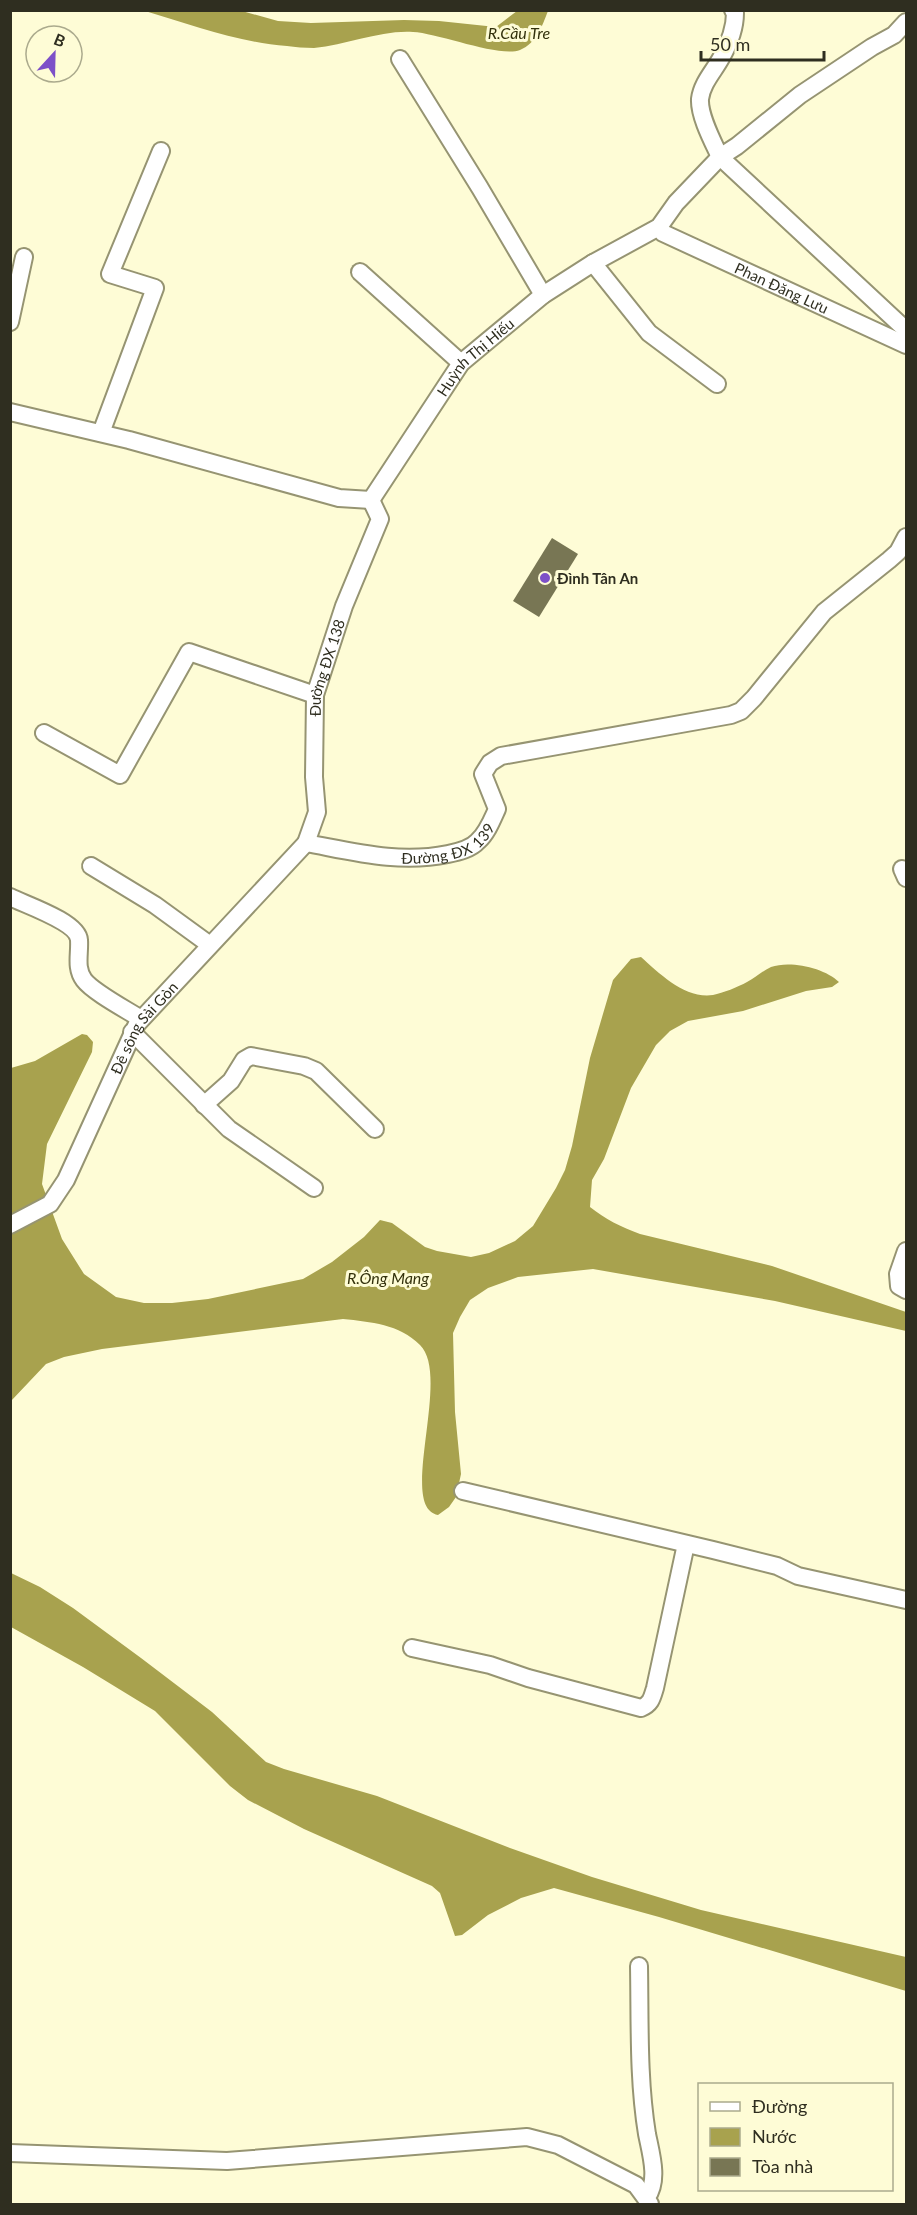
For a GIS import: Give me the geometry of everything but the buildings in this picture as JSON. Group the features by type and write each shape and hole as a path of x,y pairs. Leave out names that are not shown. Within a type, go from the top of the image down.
{"street":[{"path":"733,10 735,25 722,57 703,88 700,102 709,135 720,157 906,330"},
{"name":"Huỳnh Thị Hiếu","path":"371,500 461,363 543,295 592,263 659,227 676,203 720,157 800,95 894,35 906,22"},
{"path":"400,59 543,295"},
{"path":"100,433 155,288 110,274 161,152"},
{"name":"Phan Đăng Lưu","path":"659,227 663,233 906,345"},
{"path":"10,322 24,257"},
{"path":"592,263 649,333 717,384"},
{"path":"360,272 461,363"},
{"path":"10,412 100,433 339,498 371,500"},
{"name":"Đường ĐX 138","path":"306,843 317,812 314,777 315,695 344,606 380,519 371,500"},
{"name":"Đường ĐX 139","path":"306,843 384,858 423,859 459,852 477,843 488,828 497,809 483,774 490,763 501,756 731,716 741,711 754,699 824,612 889,560 906,540"},
{"path":"44,733 120,775 189,652 315,695"},
{"name":"Đê sông Sài Gòn","path":"10,1225 50,1204 66,1180 137,1025 306,843"},
{"path":"91,866 155,905 210,945"},
{"path":"10,897 74,929 79,937 80,974 86,983 137,1025 204,1105 229,1129 314,1188"},
{"path":"204,1105 231,1081 244,1060 251,1056 304,1066 316,1071 375,1129"},
{"path":"906,1251 897,1274 897,1281 898,1286 906,1290"},
{"path":"464,1491 777,1566 798,1576 906,1600"},
{"path":"412,1648 490,1665 528,1678 641,1708 648,1705 653,1694 686,1544"},
{"path":"639,1966 642,2102 653,2165 653,2189 649,2201"},
{"path":"10,2152 227,2161 527,2137 558,2145 636,2185 649,2201"}],"water":[{"name":"R.Cầu Tre","path":"145,11 242,11 278,21 311,23 404,20 496,27 517,11 548,11 538,34 531,43 520,50 511,52 413,32 388,33 314,48 293,47 232,37"},
{"name":"R.Ông Mạng","path":"641,957 674,984 703,995 713,995 730,990 771,967 788,964 816,969 839,982 832,987 806,991 743,1011 688,1021 670,1031 656,1045 631,1088 604,1159 592,1180 590,1207 613,1222 640,1234 772,1266 906,1312 906,1331 775,1301 593,1269 518,1277 488,1288 470,1300 453,1333 455,1412 461,1474 456,1497 449,1507 438,1515 427,1507 422,1490 431,1384 428,1361 420,1345 412,1338 384,1325 343,1319 102,1349 64,1357 46,1364 11,1401 11,1068 35,1061 82,1034 87,1035 93,1042 92,1052 47,1144 42,1184 62,1239 84,1274 116,1297 144,1303 172,1303 208,1299 303,1279 332,1262 364,1237 380,1220 392,1223 425,1247 471,1257 489,1253 515,1241 533,1226 556,1188 565,1170 572,1146 590,1058 613,980 631,959"},
{"path":"11,1573 40,1587 73,1608 141,1658 212,1712 266,1762 377,1796 592,1877 701,1910 906,1957 906,1991 554,1888 521,1898 488,1915 462,1935 455,1936 440,1893 432,1886 304,1829 248,1800 230,1786 155,1711 11,1627"}],"place":[{"name":"Đình Tân An","path":"545,578"}]}
